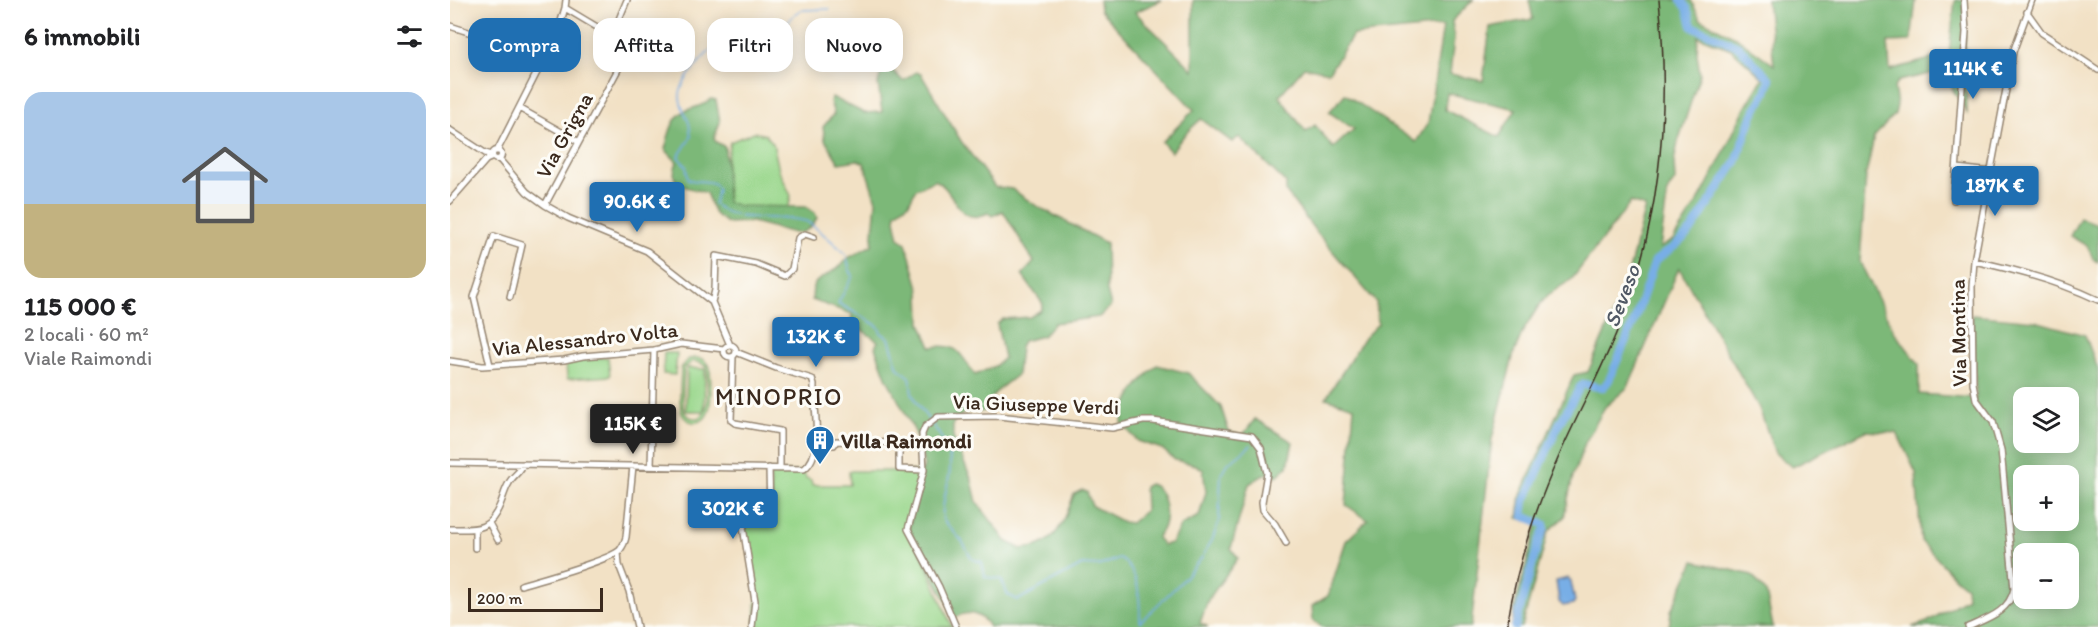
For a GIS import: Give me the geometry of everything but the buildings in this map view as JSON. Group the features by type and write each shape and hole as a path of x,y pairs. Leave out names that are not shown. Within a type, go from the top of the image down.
{"street":[{"path":"563,18 566,0"},
{"path":"620,18 627,0"},
{"path":"1954,200 1966,32 1964,0"},
{"path":"2032,0 2026,12 2042,33 2098,70"},
{"path":"565,8 593,25"},
{"name":"Via Montina","path":"1968,627 2004,608 2012,596 2015,580 2001,450 1996,429 1976,399 1972,383 1972,287 1974,261 2013,52 2026,12"},
{"path":"450,26 468,32"},
{"path":"450,201 486,160 495,156 537,72"},
{"name":"Via Grigna","path":"545,205 617,72"},
{"path":"519,108 579,142"},
{"path":"450,130 485,153 495,156 527,192 545,205 576,222 647,251 712,302 730,345 735,348 731,420 743,425 780,431 780,468"},
{"path":"1957,168 1990,172"},
{"path":"712,302 715,290 716,256 756,264 785,276 792,269 798,238 805,234 814,237"},
{"path":"490,365 474,297 494,236 522,245 510,297"},
{"path":"1974,261 2051,281 2098,300"},
{"name":"Via Alessandro Volta","path":"450,361 490,365 654,350 681,345 724,349"},
{"path":"450,463 804,469 812,462 816,444 812,379 735,355 726,356 724,349 730,345"},
{"path":"651,466 654,350"},
{"name":"Via Giuseppe Verdi","path":"924,470 921,439 925,427 938,417 998,416 1112,428 1153,421 1252,436 1261,448 1267,473 1262,502 1263,510 1275,524 1286,543"},
{"path":"816,444 834,445 836,441 893,443 899,450 899,469 924,470 908,529 939,587 956,627"},
{"path":"450,529 475,529 489,523 499,508 511,480 524,464"},
{"path":"520,585 618,552 624,545 626,537 633,466"},
{"path":"752,627 755,600 743,527 749,519 770,516 769,468"},
{"path":"489,523 498,540"},
{"path":"475,529 475,548"},
{"path":"618,552 619,565 629,591 637,627"}],"green space":[{"path":"1099,0 1162,0 1135,12 1193,70 1193,0 1473,0 1452,21 1454,38 1450,74 1483,81 1490,27 1533,19 1529,0 1691,0 1700,19 1737,38 1774,65 1767,0 1916,0 1911,41 1888,42 1890,70 1949,54 1955,0 1964,0 1967,113 1953,90 1947,70 1899,81 1894,87 1897,105 1895,114 1874,137 1866,175 1860,262 1895,333 1919,364 1919,394 1976,398 1972,315 2035,321 2085,335 2098,369 2098,627 1912,627 1927,622 1967,598 1966,587 1921,541 1916,473 1897,433 1866,431 1792,467 1775,453 1759,408 1679,268 1628,387 1605,407 1585,443 1573,476 1564,517 1548,532 1522,627 1512,627 1515,606 1537,524 1518,518 1521,495 1574,375 1588,372 1625,286 1645,207 1631,202 1572,279 1548,295 1538,307 1523,331 1514,353 1492,439 1471,627 1322,627 1313,620 1312,606 1328,596 1346,541 1368,520 1346,505 1354,407 1326,398 1364,338 1378,324 1376,302 1317,233 1286,192 1286,183 1239,137 1232,142 1201,119 1171,152 1162,142 1194,110 1100,10","holes":["1443,26 1428,123 1416,142 1345,94 1329,112 1354,129 1333,148 1315,125 1306,132 1279,96 1304,67 1329,72 1353,35","1698,36 1731,49 1763,78 1745,108 1700,198 1673,240 1660,248 1668,190 1675,181 1674,162 1678,142 1700,74 1697,54","1447,93 1516,109 1499,137 1445,110"]},
{"path":"883,72 894,72 903,81 916,72 921,74 961,141 995,187 1012,189 1035,205 1106,243 1107,291 1111,306 1099,317 1054,323 1043,336 1023,341 1020,347 1017,375 994,395 987,411 964,413 953,423 953,437 972,481 977,502 1006,541 1021,549 1047,542 1062,524 1074,494 1082,490 1087,492 1092,506 1123,522 1131,523 1145,511 1144,487 1149,484 1154,486 1161,495 1165,507 1164,525 1157,538 1163,545 1171,543 1181,525 1199,516 1206,492 1203,470 1196,465 1175,460 1162,449 1138,441 1122,424 1129,399 1139,384 1157,365 1188,373 1221,407 1229,432 1243,435 1255,419 1293,442 1288,466 1277,476 1267,473 1249,484 1231,548 1238,558 1208,600 1200,623 1208,627 989,627 986,622 974,614 964,614 955,618 909,529 924,465 915,432 886,377 875,347 878,341 851,323 852,314 812,300 813,286 817,281 841,266 848,258 872,245 876,201 864,163 858,160 839,163 825,140 823,127 834,114 830,101 832,97 864,113 882,112 878,83","holes":["935,180 948,191 963,212 969,216 988,213 992,216 1003,211 1034,262 1022,275 1043,304 1041,310 1030,317 1003,319 997,324 1004,358 995,366 975,375 962,356 954,349 941,346 931,347 921,323 920,291 906,243 899,238 895,220 896,213 909,203 916,189"]},
{"path":"711,99 716,100 720,122 714,139 725,147 727,202 739,206 806,207 815,213 817,218 808,229 794,233 752,222 727,223 715,214 706,193 677,182 674,171 677,162 665,149 671,128 680,114"},
{"path":"754,132 766,135 773,143 779,170 791,196 785,211 733,208 725,202 726,164 730,142"},
{"path":"2080,218 2098,224 2098,262 2094,260 2087,246 2070,236"},
{"path":"664,353 677,353 675,375 663,374"},
{"path":"608,357 610,376 567,379 566,362"},
{"path":"689,359 703,359 710,367 709,410 701,421 688,420 681,410 681,367","holes":["693,361 707,368 707,400 702,415 697,418 689,417 683,407 684,368"]},
{"path":"687,368 705,369 704,411 686,411"},
{"path":"849,471 922,471 923,557 952,627 755,627 757,591 745,529 749,521 772,517 770,472 803,472 806,478 811,480 812,485 850,485"},
{"path":"1694,561 1752,575 1766,592 1773,627 1669,627 1671,611"}],"water":[{"path":"1568,578 1571,581 1575,601 1573,604 1563,606 1559,602 1556,581"}],"waterway":[{"name":"Seveso","path":"1515,627 1539,541 1545,528 1544,524 1523,516 1525,501 1559,424 1580,387 1584,384 1603,388 1609,380 1635,319 1655,261 1691,231 1736,162 1753,114 1766,92 1770,79 1738,46 1692,26 1687,8 1681,0"},
{"path":"830,9 802,10 796,13 771,44 762,50 754,51 735,43 729,43 718,46 706,55 688,76 681,91 681,104 689,123 691,137 678,157 686,166 688,179 715,185 718,189 714,204 724,211 746,217 782,218 808,222 845,253 853,276 838,303 878,326 881,333 889,338 898,368 910,377 912,393 942,439 949,455 950,471 943,504 943,520 962,541 972,559 982,562 985,577 1001,579 1008,595 1018,600 1082,565 1099,566 1120,558 1132,571 1138,587 1140,622 1180,583 1203,556 1219,521 1221,474 1226,465 1251,445"}],"railway":[{"path":"1507,627 1521,560 1542,496 1619,326 1645,247 1659,165 1662,124 1662,41 1659,0"}],"place":[{"name":"Villa Raimondi","path":"820,466"}],"district":[{"name":"MINOPRIO","path":"779,396"}]}
